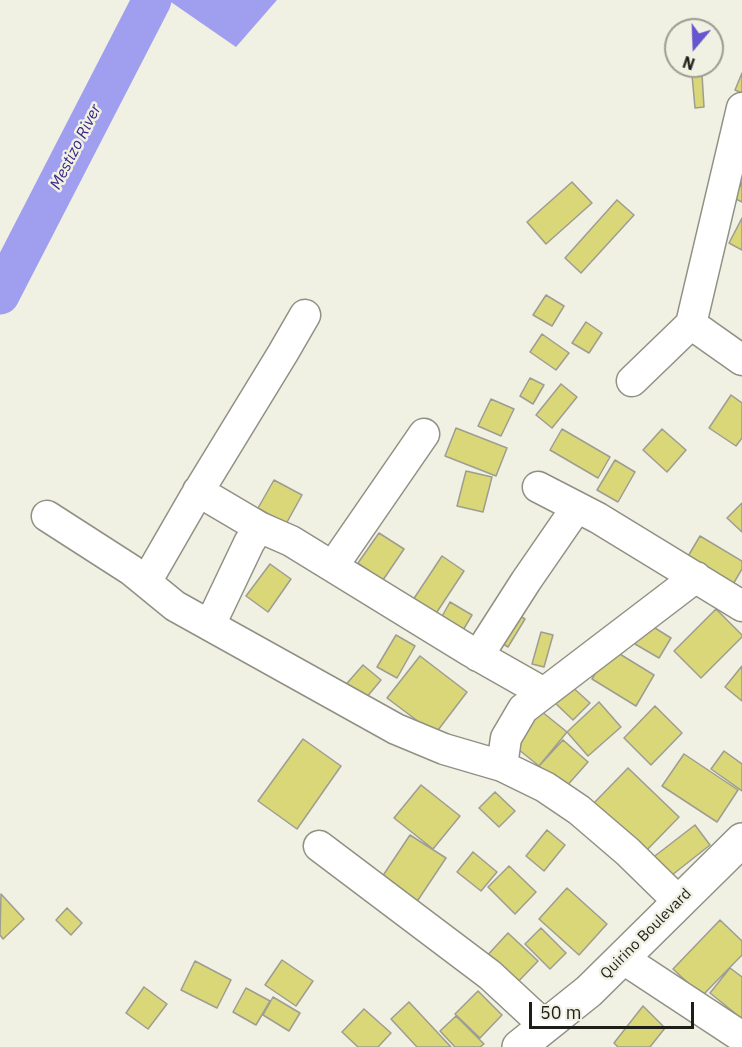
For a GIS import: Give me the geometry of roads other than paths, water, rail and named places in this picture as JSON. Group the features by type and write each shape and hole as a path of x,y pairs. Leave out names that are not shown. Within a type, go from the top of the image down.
{"main road":[{"name":"Quirino Boulevard","path":"519,1047 589,991 742,840"}],"street":[{"path":"632,381 691,324 742,108"},
{"path":"146,582 304,315"},
{"path":"691,324 742,360"},
{"path":"333,566 424,434"},
{"path":"538,487 598,518 742,606"},
{"path":"198,491 259,527 283,537 333,566 478,656 544,693"},
{"path":"478,656 577,507"},
{"path":"46,516 131,570 175,606 396,729 444,749 502,766 544,787 579,810 628,852 678,901"},
{"path":"210,625 259,527"},
{"path":"502,766 506,738 523,709 696,577"},
{"path":"319,846 490,975 545,1026"},
{"path":"622,958 742,1037"}],"waterway":[{"name":"Mestizo River","path":"0,295 152,0"}]}
